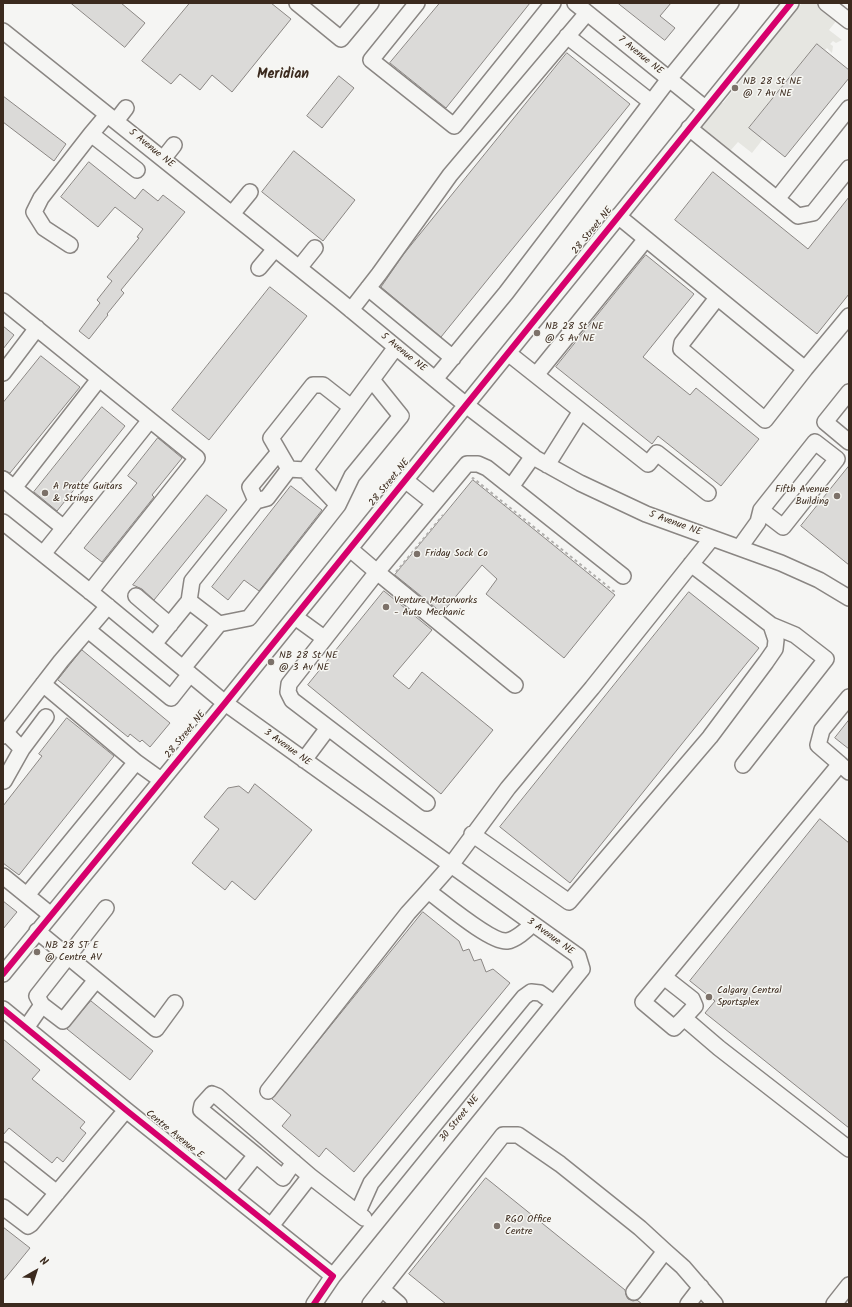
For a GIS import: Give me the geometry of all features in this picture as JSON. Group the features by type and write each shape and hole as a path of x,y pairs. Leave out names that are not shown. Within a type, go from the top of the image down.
{"street":[{"path":"297,3 341,39 371,3"},
{"path":"417,3 371,60 454,126 553,3"},
{"name":"7 Avenue NE","path":"575,3 705,108"},
{"path":"435,379 506,293 651,102 731,3"},
{"name":"28 Street NE","path":"3,974 350,550 791,3"},
{"path":"826,3 849,21"},
{"path":"351,310 450,175 587,13"},
{"name":"5 Avenue NE","path":"3,31 351,310 466,405 533,456 580,483 646,514 781,563 819,580 849,598"},
{"path":"567,36 651,102"},
{"path":"70,245 44,228 34,212 41,198 92,134 126,108"},
{"path":"777,199 849,108"},
{"path":"689,128 798,216 813,213 849,168"},
{"path":"92,134 137,170"},
{"path":"163,159 174,145"},
{"path":"232,214 250,192"},
{"path":"618,216 805,369"},
{"path":"536,375 646,239"},
{"path":"299,268 315,248"},
{"path":"259,268 275,249"},
{"path":"368,288 453,358"},
{"path":"717,298 682,343 681,349 766,420 805,369 849,316"},
{"path":"3,301 197,458 90,592"},
{"path":"3,373 37,328"},
{"path":"305,470 396,347"},
{"path":"508,353 648,464 657,453 708,493"},
{"path":"64,528 9,483 99,379"},
{"path":"88,630 171,698 186,671 219,624 249,618 338,505 352,476 401,416 372,380"},
{"path":"289,469 271,438 313,385 323,385 351,407"},
{"path":"849,392 825,422 849,442"},
{"path":"547,465 582,411"},
{"path":"43,554 150,420"},
{"path":"740,547 758,522 761,510 815,442 837,459 782,527 761,510"},
{"path":"256,501 250,487 279,452"},
{"path":"511,487 533,456"},
{"path":"427,804 292,700 288,692 289,684 377,572 439,509 467,464 478,464 487,468 623,576"},
{"path":"289,469 305,470 338,505"},
{"path":"154,644 190,601 192,581 256,501 267,498 289,469"},
{"path":"406,480 439,509"},
{"name":"3 Avenue NE","path":"3,522 108,606 225,703 578,956 579,961"},
{"path":"268,1091 408,913 451,865 472,834 508,788 592,688 712,538"},
{"path":"350,550 515,685"},
{"path":"691,564 772,625 795,635 826,659 743,765"},
{"path":"136,596 170,625"},
{"path":"190,601 219,624"},
{"path":"22,749 4,735 43,684 108,606"},
{"path":"295,617 324,638"},
{"path":"472,834 569,902 710,737 766,662 775,649 776,640 772,625"},
{"path":"43,684 137,763 161,780"},
{"path":"664,977 692,999 694,1006 674,1028 643,1002 664,977 844,768 818,745 822,730 849,697"},
{"path":"4,781 22,749 46,717"},
{"path":"304,760 328,728"},
{"path":"27,895 136,762 137,763"},
{"path":"3,876 50,915"},
{"path":"428,891 477,928 498,940 507,941 525,932 532,924"},
{"path":"96,980 63,1021 42,1006 37,996 106,908"},
{"path":"37,931 156,1029 175,1004"},
{"name":"30 Street NE","path":"314,1304 333,1276 582,969 579,961"},
{"path":"358,1212 371,1183 524,997 531,992 540,994 554,1003"},
{"path":"26,1028 42,1006"},
{"name":"Centre Avenue E","path":"3,1009 333,1276"},
{"path":"684,1018 719,1048 849,1149"},
{"path":"294,1162 283,1178 201,1110 202,1105 212,1094 217,1096 294,1162 310,1176 375,1225"},
{"path":"3,1207 28,1226 31,1224 126,1110"},
{"path":"370,1304 503,1135 518,1135 560,1164 640,1228 683,1267 715,1304"},
{"path":"3,1150 57,1193"},
{"path":"227,1191 256,1155"},
{"path":"271,1226 310,1176"},
{"path":"634,1292 665,1251"},
{"path":"834,1304 849,1285"},
{"path":"688,1304 700,1287"},
{"path":"382,1289 399,1304"}],"path":[{"path":"468,484 473,478 616,593"},
{"path":"396,573 413,551 439,509"}],"shaded area":[{"path":"802,3 816,3 837,20 829,30 842,40 836,43 833,41 830,44 833,46 832,53 827,48 825,50 817,44 749,127 763,139 752,153 738,142 730,151 701,127 721,103 723,103"}],"building":[{"path":"71,3 121,3 145,23 125,47"},
{"path":"190,3 271,3 291,19 232,92 212,75 200,90 180,74 171,84 142,61"},
{"path":"440,3 530,3 446,108 390,63"},
{"path":"618,3 671,3 660,16 675,28 665,40"},
{"path":"817,44 849,70 849,78 785,157 749,128"},
{"path":"567,53 630,104 441,337 381,287 403,255"},
{"path":"339,76 354,88 322,128 307,116"},
{"path":"3,96 66,144 54,161 3,122"},
{"path":"294,151 355,200 323,241 262,192"},
{"path":"89,162 135,199 143,189 158,201 163,195 185,212 121,290 124,293 89,339 79,331 100,303 97,300 112,281 107,277 139,238 137,237 143,229 115,207 98,227 61,197"},
{"path":"713,172 808,249 849,197 849,294 817,334 675,220"},
{"path":"646,255 694,294 643,357 690,395 696,388 759,439 721,486 658,436 652,444 556,367"},
{"path":"270,287 307,316 209,440 172,410"},
{"path":"3,326 14,335 3,349"},
{"path":"41,356 80,387 10,473 3,470 3,403"},
{"path":"102,407 125,426 57,511 34,492"},
{"path":"158,438 182,458 152,495 154,497 102,562 84,548 137,483 128,476"},
{"name":"Fifth Avenue Building","path":"849,466 849,565 801,526"},
{"path":"473,480 615,595 564,658 486,594 497,579 482,565 442,613 395,575"},
{"path":"291,486 322,510 259,591 244,580 228,600 212,587"},
{"path":"207,495 227,510 154,600 142,589 133,585"},
{"path":"384,591 432,630 393,676 409,689 422,672 493,730 441,794 308,685"},
{"path":"689,592 759,648 570,883 500,827"},
{"path":"82,650 170,723 150,747 142,740 140,742 130,734 128,737 58,680"},
{"path":"67,718 114,756 19,875 3,863 3,806 42,756 39,754"},
{"path":"849,720 849,749 835,738"},
{"path":"255,784 312,830 255,900 232,881 225,890 192,863 219,829 204,817 228,788 239,786 248,793"},
{"path":"820,819 849,843 849,1128 705,1013 715,1001 690,981"},
{"path":"3,901 17,912 3,929"},
{"path":"423,912 459,941 463,951 469,949 474,961 481,959 486,972 493,969 510,983 354,1172 326,1148 319,1157 282,1126 291,1115 272,1099"},
{"path":"91,1001 153,1051 130,1080 67,1029"},
{"path":"3,1039 40,1070 32,1079 85,1122 80,1128 86,1133 63,1162 57,1157 52,1163 9,1128 3,1135"},
{"name":"RGO Office Centre","path":"486,1178 625,1290 628,1299 633,1301 637,1300 642,1304 446,1304 409,1274"},
{"path":"3,1227 30,1248 3,1281"}],"cycle path":[{"path":"3,974 225,703 791,3"},
{"path":"3,1009 333,1276 314,1304"}],"place":[{"name":"NB 28 St NE @ 7 Av NE","path":"735,88"},
{"name":"NB 28 St NE @ 5 Av NE","path":"537,333"},
{"name":"A Pratte Guitars & Strings","path":"45,493"},
{"name":"Fifth Avenue Building","path":"837,496"},
{"name":"Friday Sock Co","path":"417,554"},
{"name":"Venture Motorworks - Auto Mechanic","path":"386,607"},
{"name":"NB 28 St NE @ 3 Av NE","path":"271,662"},
{"name":"NB 28 ST E @ Centre AV","path":"37,952"},
{"name":"Calgary Central Sportsplex","path":"709,997"},
{"name":"RGO Office Centre","path":"497,1226"}],"district":[{"name":"Meridian","path":"283,76"}]}
